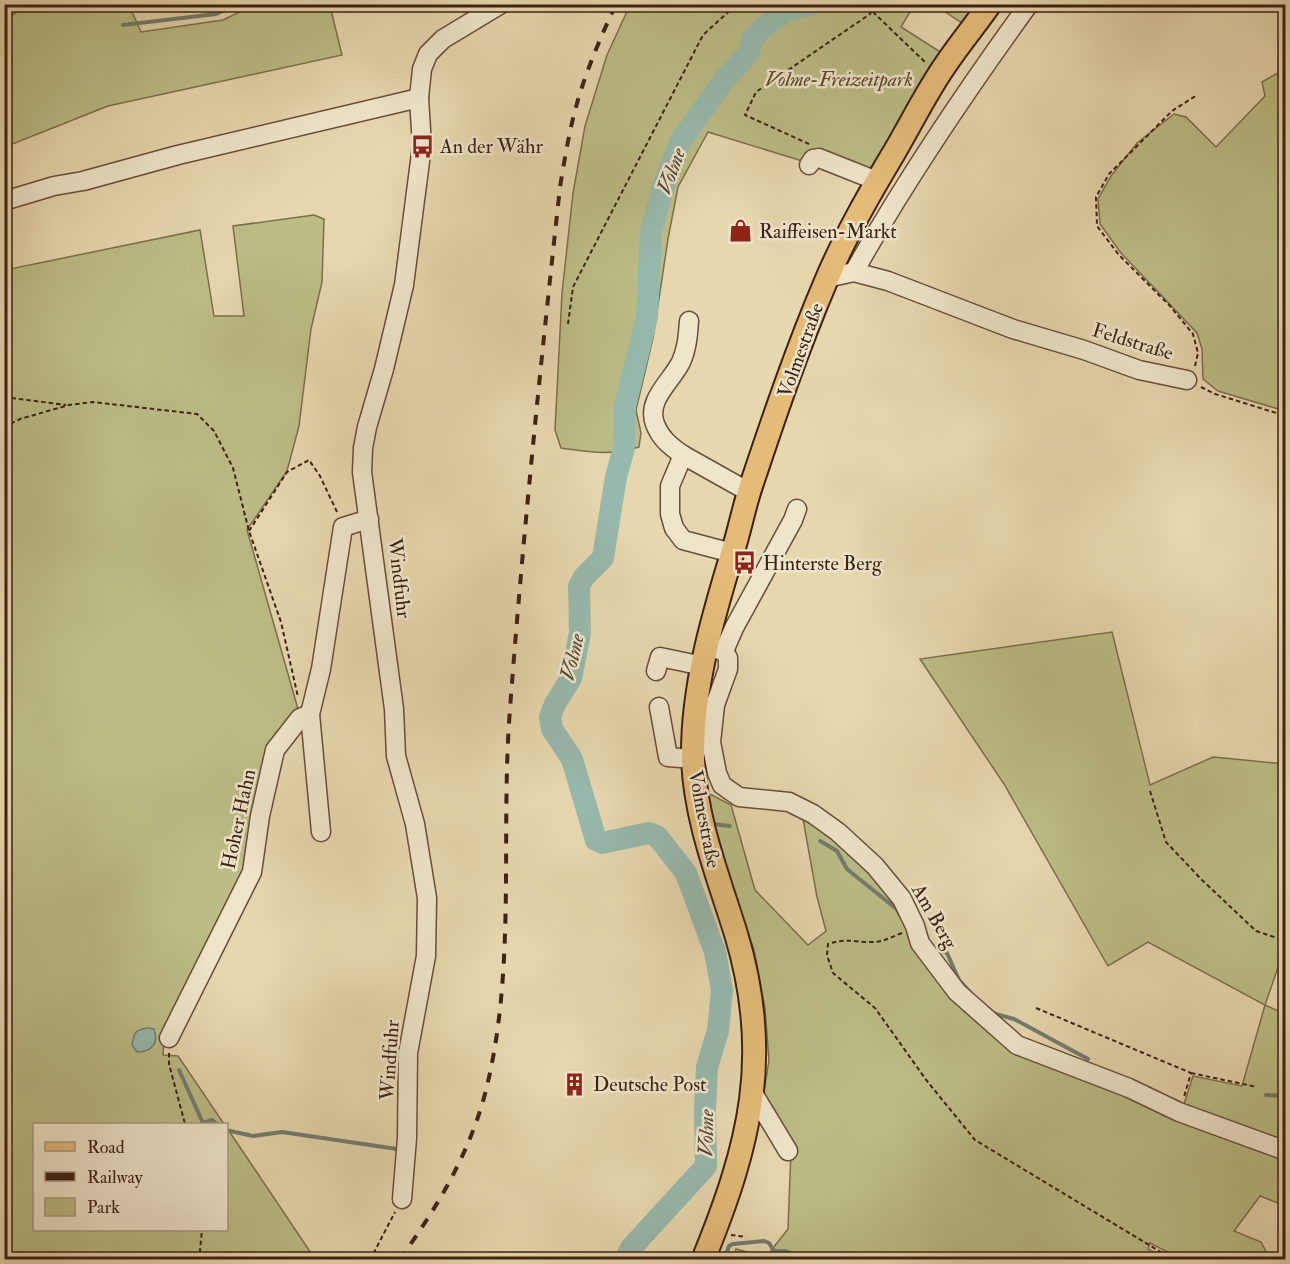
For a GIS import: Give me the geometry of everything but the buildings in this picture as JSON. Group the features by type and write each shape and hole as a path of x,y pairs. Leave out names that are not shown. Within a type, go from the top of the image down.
{"main road":[{"name":"Volmestraße","path":"703,1260 726,1202 748,1124 753,1093 755,1033 746,970 707,844 697,794 693,759 695,708 711,654 732,553 749,492 789,376 827,278 877,181 939,75 990,4"}],"street":[{"name":"Windfuhr","path":"402,1199 408,1138 408,1053 426,956 427,898 415,824 396,756 394,709 362,472 363,448 404,285 422,146 419,98 422,69 428,54 443,39 501,4"},
{"path":"854,272 924,156 1029,4"},
{"path":"4,201 178,155 419,98"},
{"path":"809,165 813,159 819,158 877,181"},
{"name":"Volmestraße","path":"827,278 854,272"},
{"name":"Feldstraße","path":"854,272 888,281 1013,329 1084,350 1139,370 1187,380"},
{"path":"689,321 687,342 681,362 655,402 653,417 659,433 669,446 749,492"},
{"path":"682,454 670,486 670,514 674,528 683,540 732,553"},
{"path":"656,672 660,657 711,654 734,628 797,509"},
{"path":"321,832 310,714 321,669 344,527 369,519"},
{"name":"Am Berg","path":"711,654 728,658 728,669 715,705 711,742 717,773 722,785 739,797 789,802 813,814 838,832 875,866 902,899 915,926 920,943 957,992 1017,1045 1129,1088 1179,1112 1286,1151"},
{"path":"658,707 668,757 693,759"},
{"name":"Hoher Hahn","path":"169,1038 252,872 275,750 300,718 310,714"},
{"path":"753,1093 788,1152"}],"path":[{"path":"568,324 573,287 703,35 737,4"},
{"path":"815,146 745,115 756,92 870,14 872,5"},
{"path":"872,10 939,75"},
{"name":"Feldstraße","path":"1187,380 1194,368 1198,353 1193,334 1170,306 1119,255 1097,226 1096,197 1109,174 1172,111 1197,95"},
{"path":"1187,380 1215,394 1286,416"},
{"path":"4,397 69,405"},
{"path":"4,427 20,418 69,405 93,402 197,414 214,431 233,468 249,531 281,622 299,700 310,714"},
{"path":"249,531 287,472 309,460 320,476 344,527"},
{"path":"1150,790 1166,842 1256,931 1286,941"},
{"path":"915,926 884,941 871,943 843,939 828,944 827,955 833,973 875,1008 927,1081 975,1140 1174,1260"},
{"path":"1036,1008 1191,1072 1257,1087"},
{"path":"169,1038 169,1064 184,1123"},
{"path":"1179,1112 1191,1072"},
{"path":"370,1260 402,1199"},
{"path":"199,1260 202,1231"}],"green space":[{"path":"5,4 129,5 141,32 223,20 254,5 355,5 331,10 342,55 108,106 5,147"},
{"name":"Volme-Freizeitpark","path":"630,5 914,5 901,27 942,53 869,171 813,149 802,161 708,132 678,187 653,338 636,410 641,433 639,447 619,452 591,452 561,448 555,430 562,293 573,193 585,126 607,55"},
{"path":"935,5 976,5 962,23"},
{"path":"1285,69 1285,411 1218,391 1203,379 1202,349 1197,333 1121,253 1100,224 1098,199 1111,176 1137,143 1174,114 1186,117 1216,147 1265,96 1262,82"},
{"path":"314,215 324,219 322,282 311,329 299,426 287,471 247,530 298,709 278,731 243,880 164,1039 163,1055 178,1056 223,1123 33,1123 33,1231 228,1231 228,1129 315,1259 5,1260 5,270 200,230 214,316 244,316 233,226"},
{"path":"1112,632 1150,785 1213,757 1285,764 1285,947 1265,1005 1148,942 1108,966 1004,784 920,659"},
{"path":"708,793 731,805 755,890 808,945 826,931 817,897 803,819 826,831 883,887 918,950 1017,1049 1285,1158 1285,1206 1260,1196 1234,1231 1261,1242 1270,1259 1181,1259 1150,1243 1148,1249 1167,1259 733,1259 736,1249 766,1257 788,1229 791,1151 763,1098 769,1060 765,1008 754,950 721,856"},
{"path":"1265,1005 1285,1014 1285,1145 1183,1107 1193,1076 1242,1086"}],"water":[{"path":"148,1028 154,1029 155,1042 147,1050 137,1052 132,1045 135,1034"}],"waterway":[{"path":"4,21 27,4"},
{"path":"123,25 216,14 237,4"},
{"name":"Volme","path":"625,1260 631,1248 706,1166 707,1067 718,1031 722,990 715,952 686,873 657,836 649,833 602,843 596,840 572,759 552,729 550,717 571,678 580,633 579,586 584,577 603,558 616,477 624,448 625,406 647,317 651,232 662,190 680,142 724,80 749,53 752,39 765,26 788,10 813,4"},
{"path":"713,824 730,826"},
{"path":"820,841 837,851 847,869 899,911"},
{"path":"933,948 947,953 959,980 971,993"},
{"path":"992,1013 1014,1019 1088,1059"},
{"path":"179,1070 203,1123"},
{"path":"1266,1095 1286,1096"},
{"path":"203,1123 212,1120 216,1123"},
{"path":"228,1130 253,1136 282,1132 397,1149"},
{"path":"724,1260 729,1246 733,1244 764,1241 769,1243 774,1251 784,1251 815,1260"},
{"path":"631,1248 645,1260"}],"railway":[{"path":"399,1260 426,1221 461,1160 485,1094 495,1047 504,951 507,757 510,709 533,448 560,187 578,99 595,51 616,4"}],"place":[{"name":"An der Währ","path":"422,146"},
{"name":"Raiffeisen-Markt","path":"741,231"},
{"name":"Hinterste Berg","path":"745,563"},
{"name":"Deutsche Post","path":"575,1084"}]}
